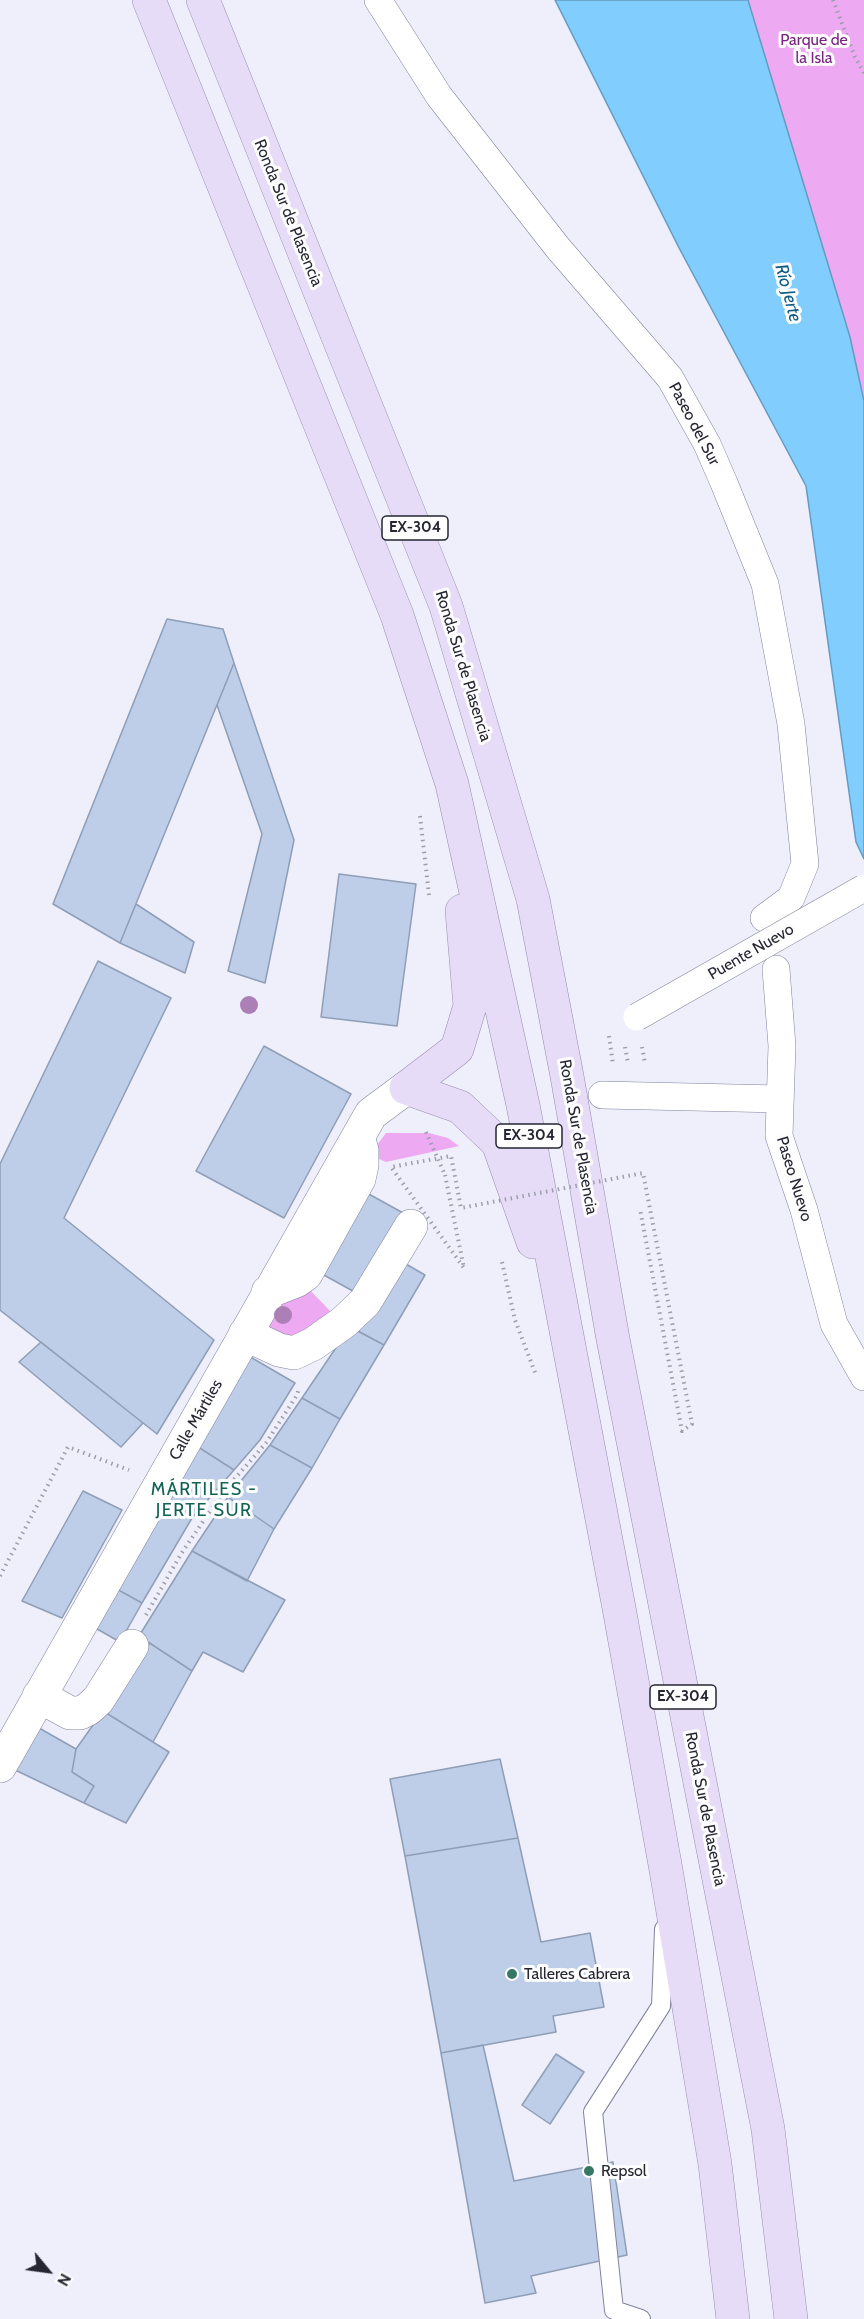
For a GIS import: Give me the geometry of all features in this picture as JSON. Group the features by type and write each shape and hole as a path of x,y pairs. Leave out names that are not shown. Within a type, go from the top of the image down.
{"main road":[{"name":"EX-304","path":"149,0 397,615 452,784 523,1105 666,1870 715,2164 733,2319"},
{"name":"Ronda Sur de Plasencia","path":"203,0 446,606 533,899 613,1339 768,2129 791,2319"},
{"path":"406,1088 457,1049 470,1006 452,784"},
{"path":"406,1088 460,1107 498,1143 569,1346"}],"street":[{"name":"Paseo del Sur","path":"378,0 446,105 558,248 670,378 707,444 724,483 765,584 791,724 805,864 791,898 764,918"},
{"name":"Puente Nuevo","path":"637,1017 864,888"},
{"name":"Paseo Nuevo","path":"776,969 782,1046 779,1136 804,1210 834,1324 864,1377"},
{"name":"Calle Mártiles","path":"0,1766 268,1292 296,1281 306,1274 359,1179 362,1150 358,1135 371,1113 406,1088"},
{"path":"602,1095 780,1099"},
{"path":"245,1334 279,1350 294,1353 313,1344 344,1322 365,1302 411,1226"},
{"path":"39,1696 70,1713 80,1713 88,1709 98,1700 132,1646"}],"lane":[{"path":"641,2319 614,2310 593,2112 661,2006 666,1870"}],"path":[{"path":"833,0 855,57 864,73"},
{"path":"445,1175 464,1268 391,1167 451,1156 461,1208 643,1173 692,1424 682,1431 640,1209"},
{"path":"132,1646 132,1639 181,1554 223,1492 266,1443 297,1395 313,1344"},
{"path":"0,1576 68,1447 161,1482"}],"green space":[{"name":"Parque de la Isla","path":"748,0 864,0 864,401 850,337"},
{"path":"386,1133 429,1133 448,1138 459,1146 386,1162 379,1159 377,1145"},
{"path":"305,1285 333,1314 295,1335 284,1337 259,1327 275,1299"}],"water":[{"name":"Río Jerte","path":"555,0 748,0 850,337 864,401 864,859 856,842 806,486 678,246"}],"building":[{"path":"167,619 223,629 234,663 120,943 53,904"},
{"path":"234,663 294,840 265,983 228,971 262,834 217,705"},
{"path":"339,874 416,884 397,1026 321,1017"},
{"path":"136,904 194,942 185,973 120,943"},
{"path":"98,961 171,998 64,1218 214,1340 157,1434 0,1310 0,1164"},
{"path":"264,1046 351,1094 284,1218 196,1171"},
{"path":"367,1193 405,1214 360,1295 322,1274"},
{"path":"399,1260 425,1275 384,1345 358,1331"},
{"path":"350,1327 384,1345 340,1419 302,1398"},
{"path":"41,1342 143,1423 121,1447 19,1362"},
{"path":"247,1355 295,1383 260,1440 234,1470 192,1443"},
{"path":"302,1398 340,1419 312,1468 270,1445"},
{"path":"192,1443 234,1470 192,1518 162,1500"},
{"path":"270,1445 312,1468 274,1529 228,1497"},
{"path":"83,1491 122,1510 62,1618 22,1601"},
{"path":"228,1497 274,1529 247,1581 192,1551"},
{"path":"162,1500 192,1518 142,1603 113,1587"},
{"path":"192,1551 285,1600 243,1672 203,1652 192,1671 139,1636"},
{"path":"113,1587 142,1603 120,1642 90,1625"},
{"path":"150,1643 192,1671 153,1742 103,1711"},
{"path":"103,1711 169,1752 126,1823 84,1803 94,1786 72,1772 76,1749"},
{"path":"39,1728 76,1749 72,1772 94,1786 84,1803 13,1769"},
{"path":"500,1759 518,1838 405,1856 390,1779"},
{"name":"Talleres Cabrera","path":"518,1838 541,1942 590,1933 604,2007 553,2016 556,2032 441,2053 405,1856"},
{"name":"Repsol","path":"483,2045 514,2181 613,2162 627,2255 531,2276 536,2293 485,2303 441,2053"},
{"path":"556,2054 584,2072 550,2124 522,2105"}],"place":[{"name":"Talleres Cabrera","path":"512,1974"},
{"name":"Repsol","path":"589,2171"}],"district":[{"name":"MÁRTILES - JERTE SUR","path":"204,1500"}]}
